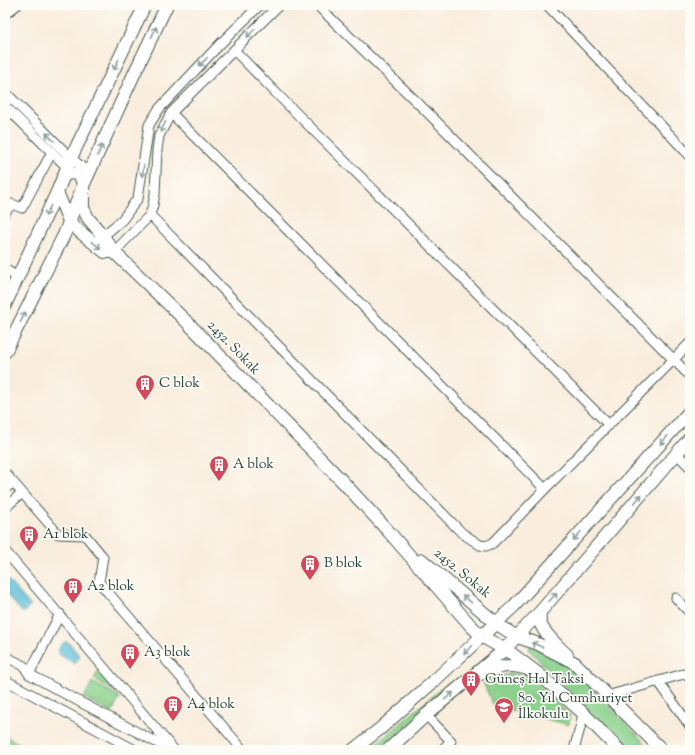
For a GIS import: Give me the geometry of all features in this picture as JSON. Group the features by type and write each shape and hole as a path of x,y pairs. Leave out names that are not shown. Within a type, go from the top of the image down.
{"main road":[{"path":"5,305 67,167 145,5"},
{"path":"5,352 64,235 83,186 167,5"},
{"path":"67,167 71,173 77,174 81,177 83,186 83,208 88,218 114,252"},
{"name":"2452. Sokak","path":"57,192 69,221 105,252 114,252 193,329 343,482 471,626 483,637 523,662 540,675 583,713 619,750"},
{"path":"64,235 79,231"},
{"path":"353,750 381,728 497,624 690,411"},
{"path":"388,750 426,715 504,650 517,637 685,448"},
{"name":"2452. Sokak","path":"389,532 497,624 517,637 536,643 575,663"},
{"path":"540,612 540,622 553,642 662,750"},
{"path":"472,677 503,666 512,665 540,675"}],"street":[{"path":"5,14 17,5"},
{"path":"103,236 122,220 138,198 149,125 159,109 220,44 260,5"},
{"path":"114,252 150,215 155,194 159,136 171,113 279,5"},
{"path":"317,5 425,110 689,375"},
{"path":"547,5 690,156"},
{"path":"234,50 609,425"},
{"path":"5,92 67,167"},
{"path":"5,106 67,167 89,173"},
{"path":"171,113 545,489"},
{"path":"5,212 12,204 22,208 52,152"},
{"path":"150,215 462,533 486,546 493,543 690,343"},
{"path":"5,269 18,278"},
{"path":"685,448 690,466"},
{"path":"5,473 58,534 85,535 103,557 99,582 243,750"},
{"path":"5,489 13,482"},
{"path":"8,505 22,493"},
{"path":"5,551 60,614 173,750"},
{"path":"676,598 690,613"},
{"path":"29,674 60,614"},
{"path":"5,656 24,666 29,674 173,750"},
{"path":"607,696 690,673"},
{"path":"5,680 135,750"},
{"path":"658,681 690,726"},
{"path":"574,750 583,713"},
{"path":"426,715 451,741 442,750"}],"green space":[{"path":"530,645 572,669 652,750 628,750 529,650"},
{"path":"98,671 116,692 94,679"},
{"path":"512,673 532,679 570,715 569,725 493,705 483,682"},
{"path":"92,682 120,697 112,713 84,698"},
{"path":"443,687 449,691 379,750 367,750 386,736"},
{"path":"5,736 31,750 5,750"}],"water":[{"path":"5,578 31,606 23,613 5,593"},
{"path":"65,642 68,642 80,656 75,664 60,655 58,652 59,648"}],"place":[{"name":"C blok","path":"145,401"},
{"name":"A blok","path":"219,482"},
{"name":"A1 blok","path":"29,552"},
{"name":"B blok","path":"310,581"},
{"name":"A2 blok","path":"73,604"},
{"name":"A3 blok","path":"130,670"},
{"name":"Güneş Hal Taksi","path":"471,697"},
{"name":"A4 blok","path":"173,722"},
{"name":"80. Yıl Cumhuriyet İlkokulu","path":"504,724"}]}
